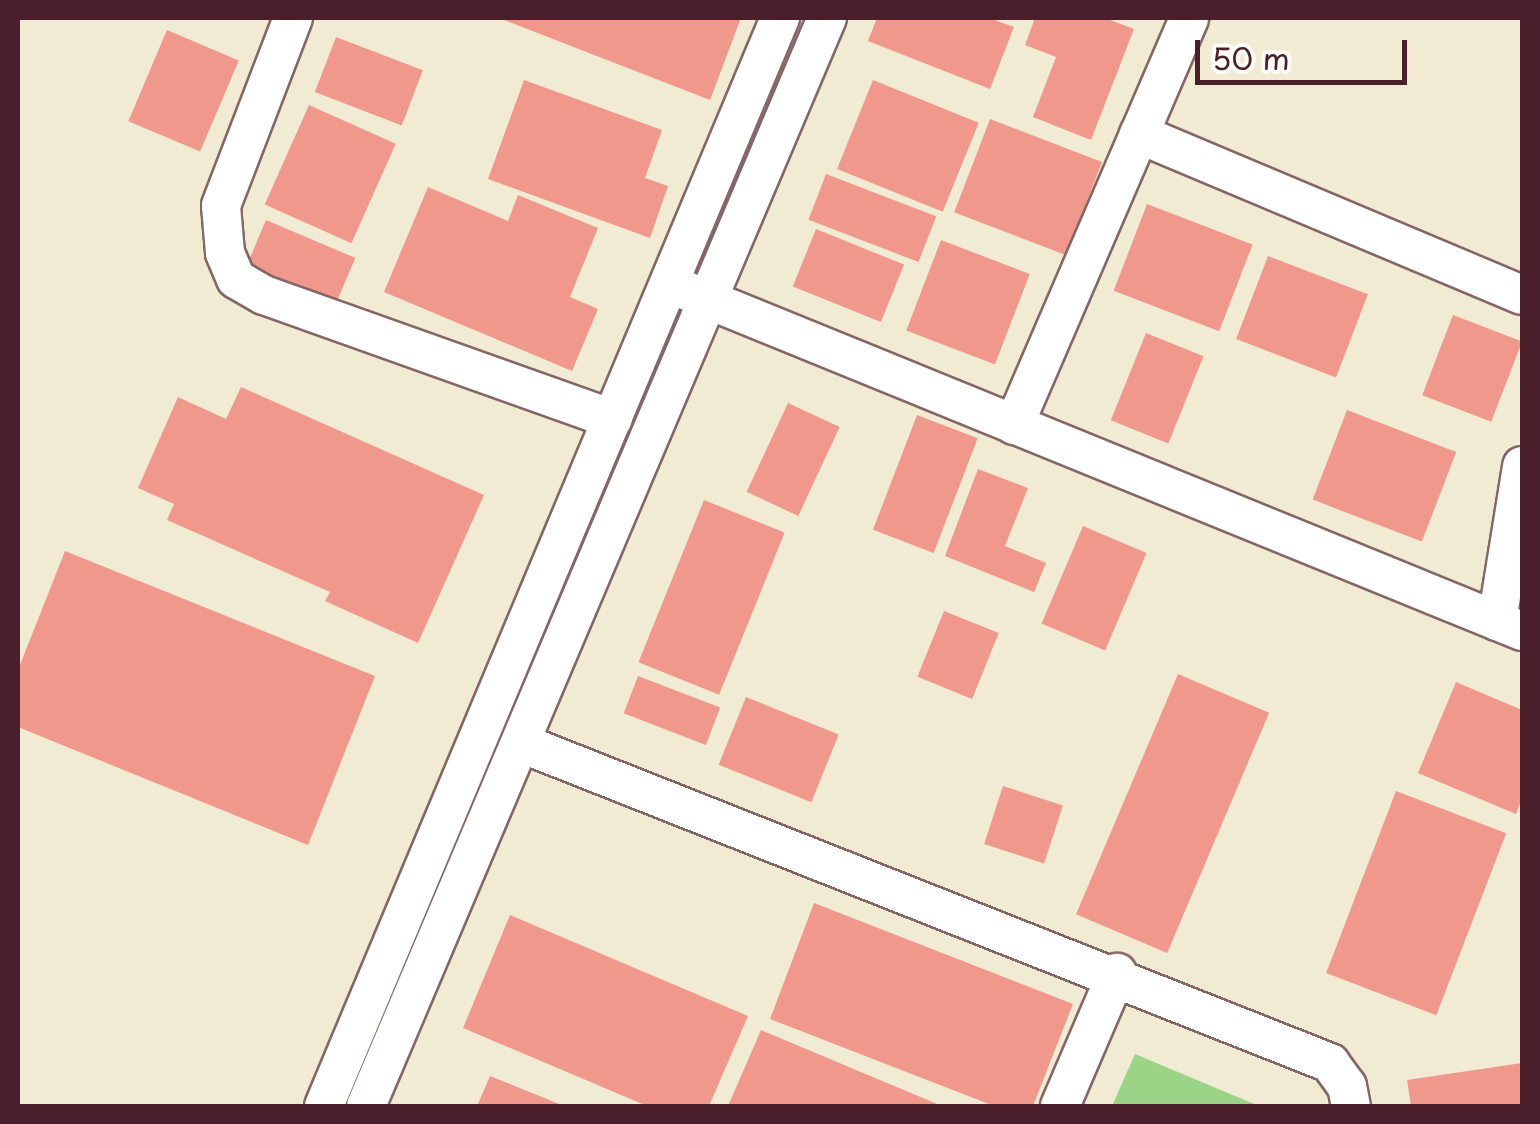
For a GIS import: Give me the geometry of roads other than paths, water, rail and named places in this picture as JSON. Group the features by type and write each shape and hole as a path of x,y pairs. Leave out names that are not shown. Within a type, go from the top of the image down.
{"street":[{"path":"293,18 221,206 225,253 236,278 264,295 613,420"},
{"path":"324,1106 672,285 780,18"},
{"path":"366,1106 827,18"},
{"path":"1014,425 1189,18"},
{"path":"1139,134 1522,295"},
{"path":"672,285 1510,626 1522,466"},
{"path":"521,743 1117,974 1330,1063 1347,1086 1351,1106"},
{"path":"1060,1106 1117,974"}]}
